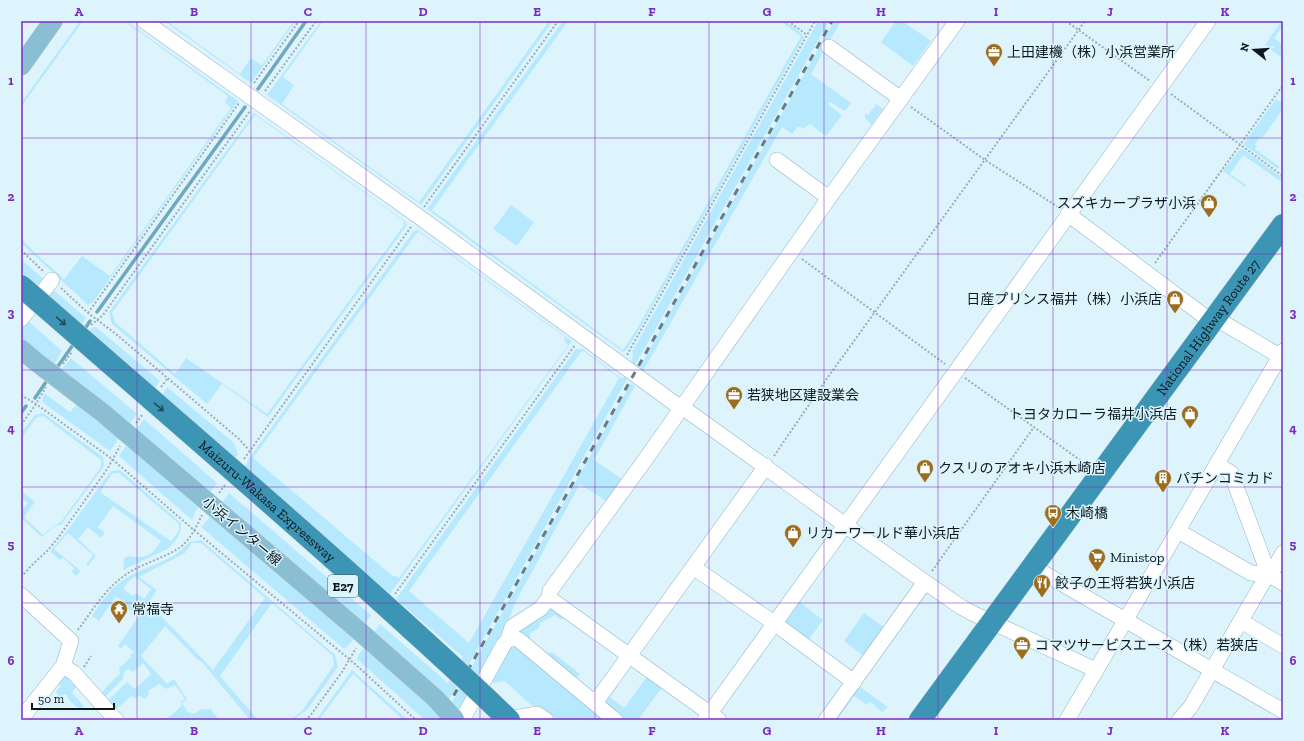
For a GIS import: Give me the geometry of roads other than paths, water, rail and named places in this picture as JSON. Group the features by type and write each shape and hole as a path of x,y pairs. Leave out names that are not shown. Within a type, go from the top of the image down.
{"highway":[{"name":"National Highway Route 27","path":"920,720 1283,225"},
{"name":"Maizuru-Wakasa Expressway","path":"21,286 229,467 415,632 482,701"},
{"name":"Maizuru-Wakasa Expressway","path":"21,307 504,720"}],"main road":[{"path":"21,66 53,21"},
{"name":"小浜インター線","path":"21,350 103,413 370,640 435,698 455,720"}],"street":[{"path":"144,21 418,216 674,403 682,407 766,466 924,582 961,607 1096,670"},
{"path":"462,720 504,644 508,640 512,627 540,609 549,598 550,591 829,198 957,21"},
{"path":"549,598 630,656 711,718 774,623 1208,21"},
{"path":"829,47 900,99"},
{"path":"777,160 829,198"},
{"path":"1067,720 1282,355 1214,320 1147,273 1068,214"},
{"path":"21,319 52,280"},
{"path":"1217,464 1231,473 1269,575"},
{"path":"595,703 766,466"},
{"path":"1178,531 1251,573 1269,575 1283,583"},
{"path":"1185,718 1241,621 1283,553"},
{"path":"693,567 774,623 854,682"},
{"path":"1033,567 1283,711"},
{"path":"826,720 924,582"},
{"path":"21,595 71,641 63,666 21,719"},
{"path":"1241,621 1283,646"},
{"path":"508,640 515,638 519,640 615,720"},
{"path":"63,666 74,673 116,720"},
{"path":"504,720 537,714 546,720"}],"waterway":[{"path":"258,89 306,21"},
{"path":"97,312 245,107"},
{"path":"84,330 90,321"},
{"path":"56,369 75,342"},
{"path":"35,398 48,379"},
{"path":"21,413 26,406"}],"railway":[{"path":"440,720 832,21"}],"place":[{"name":"上田建機（株）小浜営業所","path":"994,67"},
{"name":"スズキカープラザ小浜","path":"1209,218"},
{"name":"日産プリンス福井（株）小浜店","path":"1175,314"},
{"name":"若狭地区建設業会","path":"734,410"},
{"name":"トヨタカローラ福井小浜店","path":"1190,429"},
{"name":"クスリのアオキ小浜木崎店","path":"925,483"},
{"name":"パチンコミカド","path":"1163,493"},
{"name":"木崎橋","path":"1053,528"},
{"name":"リカーワールド華小浜店","path":"793,548"},
{"name":"Ministop","path":"1097,572"},
{"name":"餃子の王将若狭小浜店","path":"1042,598"},
{"name":"常福寺","path":"119,624"},
{"name":"コマツサービスエース（株）若狭店","path":"1022,660"}]}
